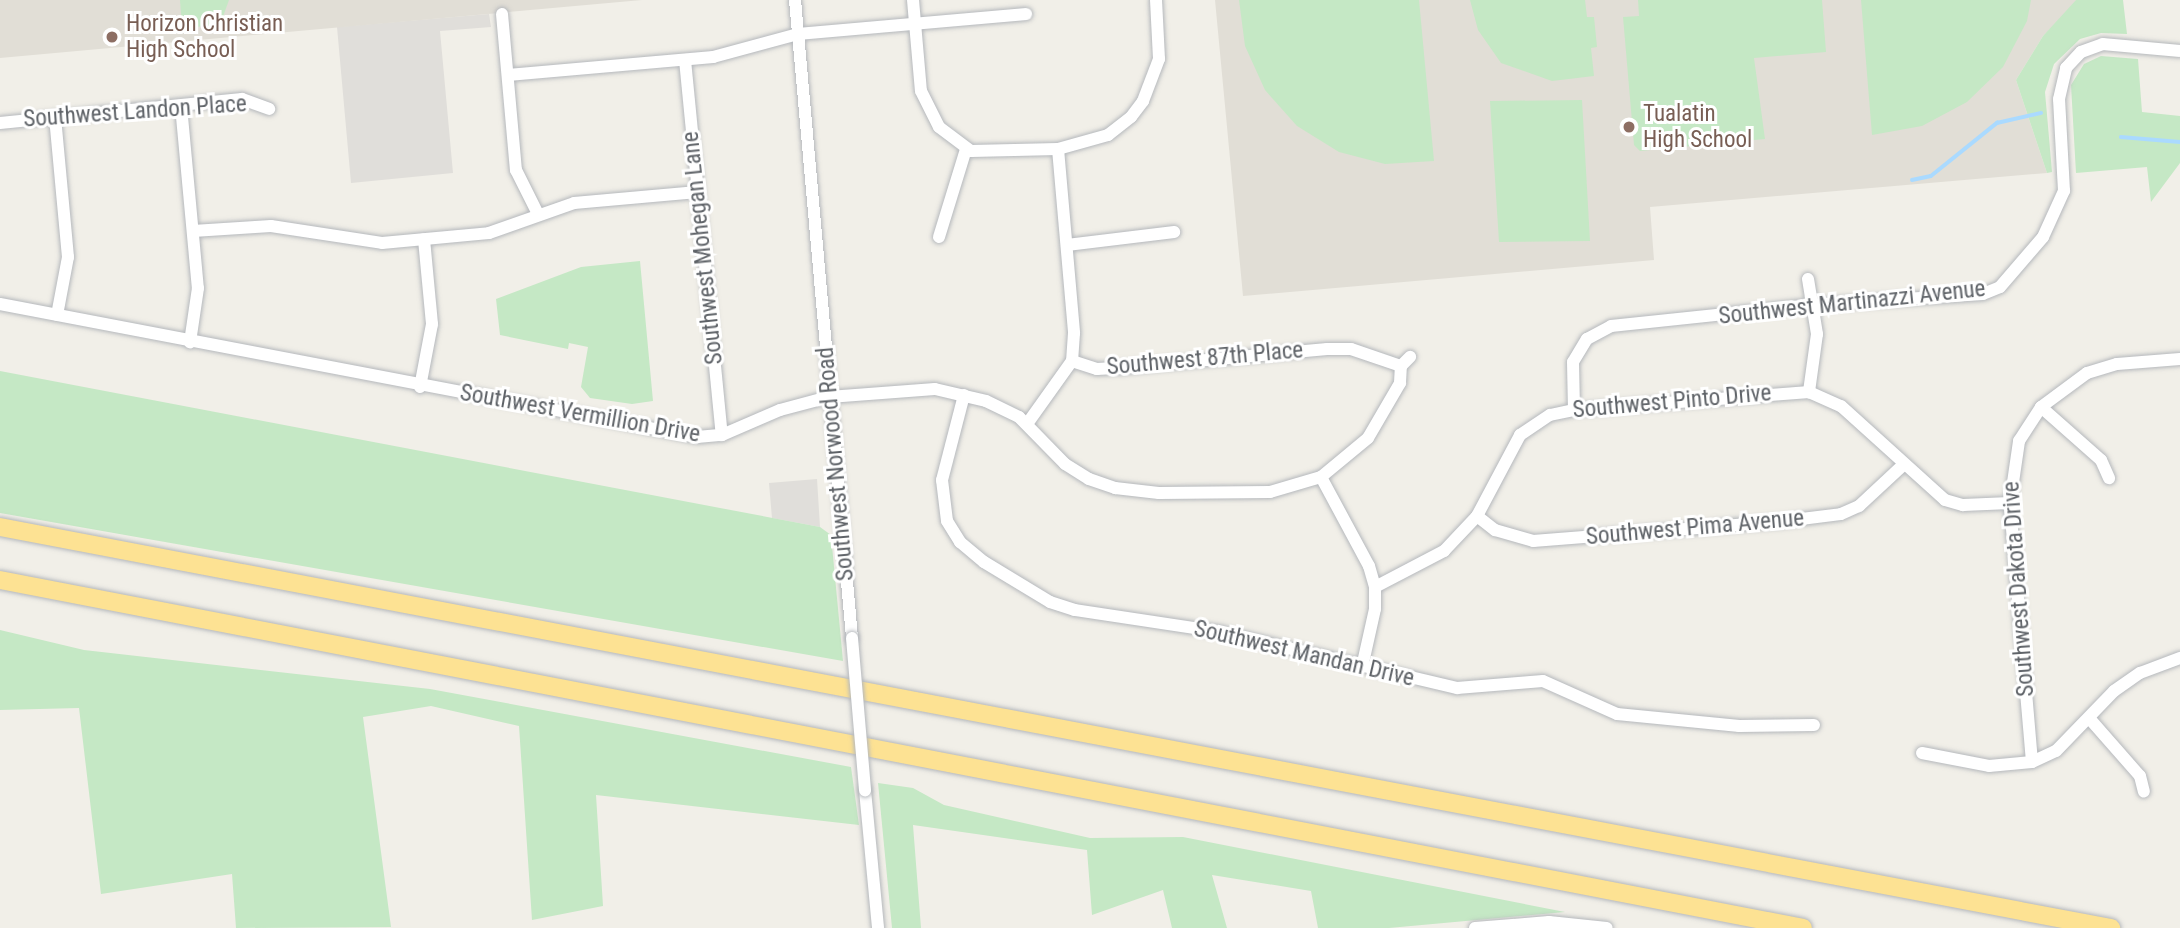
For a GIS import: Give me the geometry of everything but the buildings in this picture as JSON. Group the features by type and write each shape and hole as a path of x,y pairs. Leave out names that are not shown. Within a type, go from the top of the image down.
{"highway":[{"path":"0,527 2111,928"},
{"path":"0,580 1803,928"}],"street":[{"name":"Southwest Norwood Road","path":"794,0 878,928"},
{"path":"913,0 920,91 928,110 954,142 966,149 986,153 1058,149 1108,135 1131,117 1143,100 1160,59 1156,0"},
{"path":"502,14 516,170 538,214"},
{"path":"508,75 730,54 798,34 1026,14"},
{"name":"Southwest Martinazzi Avenue","path":"1574,410 1573,362 1587,339 1602,329 1812,305 1983,294 2000,286 2043,237 2064,191 2059,99 2066,68 2081,52 2103,44 2180,51"},
{"name":"Southwest Mohegan Lane","path":"685,60 722,435"},
{"name":"Southwest Landon Place","path":"0,123 242,99 269,109"},
{"path":"181,106 198,305 190,342"},
{"path":"55,117 68,257 57,315"},
{"path":"939,237 966,149"},
{"path":"1027,424 1072,361 1074,333 1058,149"},
{"path":"193,231 271,226 361,242 424,239 489,233 574,203 698,192"},
{"path":"1067,246 1174,232"},
{"path":"420,387 432,324 424,239"},
{"path":"1808,279 1816,334 1809,392"},
{"name":"Southwest Vermillion Drive","path":"0,304 420,387 683,435 722,435 780,410 829,397 935,389 986,401 1027,424 1065,464 1115,488 1159,493 1270,492 1321,477 1368,438 1400,383 1406,362"},
{"name":"Southwest 87th Place","path":"1072,361 1097,369 1119,369 1351,349 1406,362"},
{"name":"Southwest Dakota Drive","path":"2032,762 2010,503 2013,460 2041,407 2068,384 2100,368 2180,359"},
{"name":"Southwest Pinto Drive","path":"1375,587 1444,551 1477,516 1520,435 1550,415 1574,410 1809,392 1841,406 1902,466 1945,500 1963,505 2010,503"},
{"name":"Southwest Mandan Drive","path":"964,395 942,480 942,499 947,521 960,542 984,562 1050,602 1075,610 1220,632 1457,688 1543,681 1611,713 1629,716 1739,726 1814,725"},
{"path":"2041,407 2101,460 2109,478"},
{"name":"Southwest Pima Avenue","path":"1477,516 1495,530 1533,541 1777,522 1841,514 1859,506 1902,466"},
{"path":"1321,477 1369,566 1375,587 1375,609 1362,667"},
{"path":"1922,753 1989,766 2032,762 2056,751 2140,673 2180,658"},
{"path":"2089,718 2140,776 2144,792"},
{"path":"1475,928 1549,922 1607,928"}],"shaded area":[{"name":"Horizon Christian High School","path":"0,0 642,0 0,58"},
{"name":"Tualatin High School","path":"1215,0 2076,0 2076,4 2043,36 2016,80 2047,173 1650,207 1654,260 1243,296"},
{"path":"489,14 491,27 440,31 453,173 351,183 337,27"},
{"path":"817,479 820,527 772,518 769,483"}],"green space":[{"path":"180,0 229,0 220,25 182,28"},
{"path":"1239,0 1419,0 1434,161 1385,164 1339,152 1297,126 1265,90 1245,46"},
{"path":"1470,0 1585,0 1587,17 1594,17 1597,47 1591,48 1594,76 1552,81 1501,63 1478,30"},
{"path":"1638,0 1822,0 1826,52 1754,58 1765,139 1640,151 1634,145 1623,17 1639,16"},
{"path":"1861,0 2031,0 2027,21 2003,67 1967,102 1922,126 1872,135"},
{"path":"2076,0 2123,0 2127,34 2101,33 2080,39 2054,64 2045,92 2052,172 2047,173 2016,80 2043,36"},
{"path":"2101,56 2138,59 2142,112 2180,116 2180,163 2151,202 2147,167 2076,173 2071,85 2084,64"},
{"path":"1582,100 1590,241 1499,242 1490,101"},
{"path":"640,261 653,401 632,404 590,398 581,387 588,347 569,343 568,349 500,335 496,299 581,267"},
{"path":"0,371 820,527 831,535 843,661 0,513"},
{"path":"0,630 84,650 430,689 851,767 859,825 596,795 603,906 532,920 519,726 431,706 363,717 391,927 236,928 232,874 101,894 79,708 0,710"},
{"path":"878,783 913,788 944,805 1090,838 1183,837 1565,912 1389,928 1318,928 1311,891 1212,875 1227,928 1172,928 1163,890 1092,915 1087,850 913,825 921,928 892,928"}],"waterway":[{"path":"1912,180 1931,176 1997,123 2041,113"},
{"path":"2121,137 2180,142"}],"place":[{"name":"Horizon Christian High School","path":"112,37"},
{"name":"Tualatin High School","path":"1629,127"}]}
